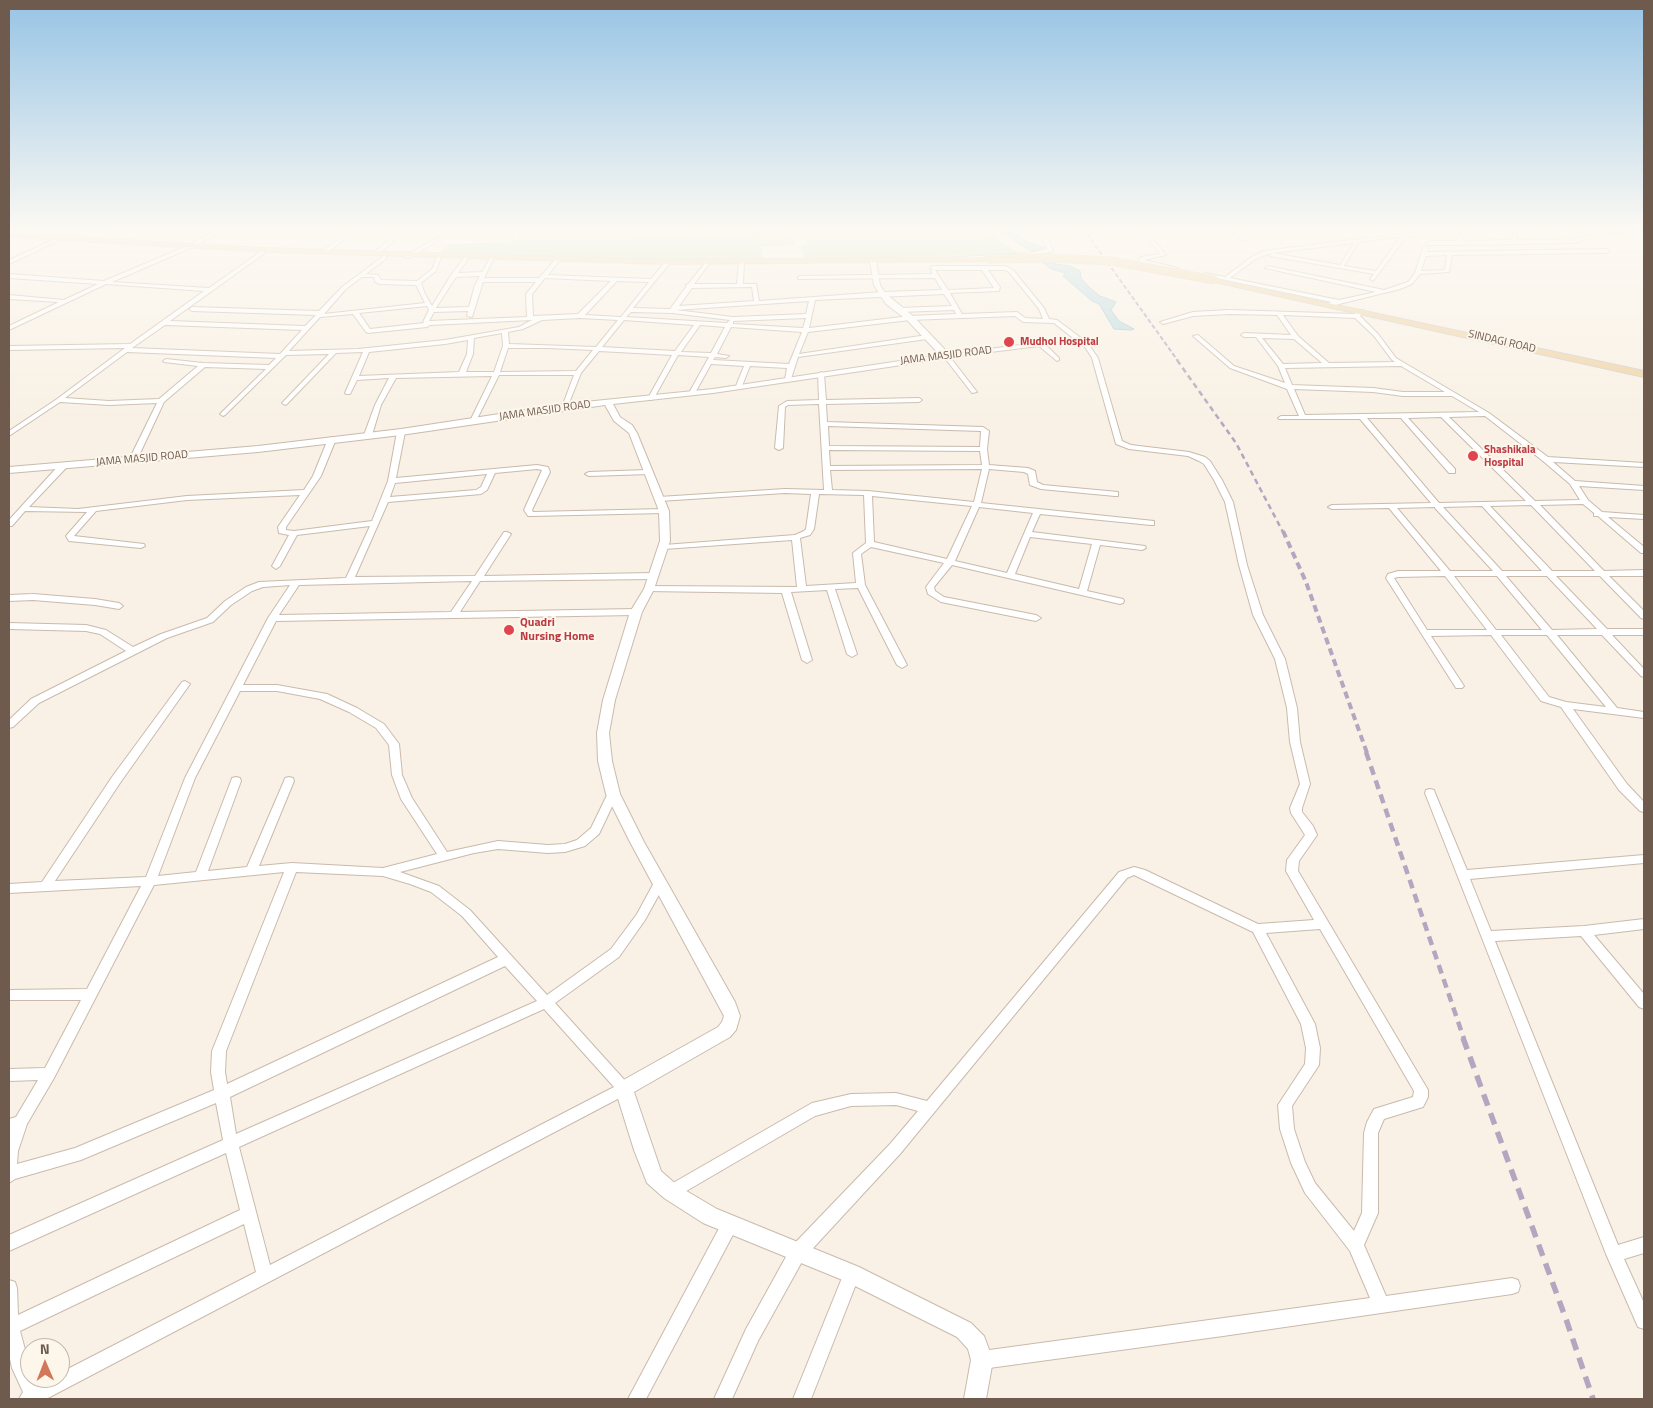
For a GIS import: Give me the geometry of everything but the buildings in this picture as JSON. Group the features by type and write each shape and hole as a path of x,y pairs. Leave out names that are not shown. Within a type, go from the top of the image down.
{"main road":[{"name":"SINDAGI ROAD","path":"1277,294 1359,314 1644,374"}],"street":[{"path":"9,328 80,294"},
{"path":"9,434 205,294"},
{"path":"223,414 282,355 318,314 340,294"},
{"path":"422,294 432,310"},
{"path":"442,294 426,322 580,316 698,324 799,316 808,317"},
{"path":"468,321 476,294"},
{"path":"529,294 530,317"},
{"path":"580,316 602,294"},
{"path":"565,407 578,373 596,348 641,294"},
{"path":"673,309 683,294"},
{"path":"755,294 757,303"},
{"path":"882,294 910,318 946,356 974,392"},
{"path":"628,310 673,309 891,294"},
{"path":"946,294 957,312"},
{"path":"1030,294 1042,309 1046,320"},
{"path":"1296,294 1338,302"},
{"path":"1328,305 1373,294"},
{"path":"9,297 64,301"},
{"path":"788,380 791,366 806,330 812,300"},
{"path":"192,309 318,314 428,304"},
{"path":"432,310 472,309"},
{"path":"673,309 731,322 806,330 957,312"},
{"path":"900,310 1013,314 1023,320 1055,321 1088,346 1095,358 1119,442 1129,447 1174,452 1202,459 1218,480 1229,502 1243,565 1258,615 1280,659 1292,708 1296,742 1305,784 1296,812 1309,828 1310,835 1293,860 1292,871 1422,1090 1418,1102 1379,1114 1374,1122 1371,1133 1370,1213 1356,1244"},
{"path":"355,312 368,331 427,325"},
{"path":"1163,322 1209,313 1359,314 1389,354 1400,364 1424,375 1452,394 1488,414 1546,458 1573,483 1585,502 1597,514 1644,551"},
{"path":"1279,314 1296,337 1326,364"},
{"path":"9,348 129,348 282,355 334,352 471,338 531,324 542,316"},
{"path":"9,319 23,320"},
{"path":"481,336 484,320"},
{"path":"692,393 731,322"},
{"path":"165,323 307,328"},
{"path":"651,398 676,354 698,324"},
{"path":"473,421 496,374 506,346 505,331"},
{"path":"1244,335 1296,337"},
{"path":"1196,336 1232,368 1289,388 1373,390 1403,394 1452,394"},
{"path":"1258,336 1281,366 1302,418"},
{"path":"795,356 927,337"},
{"path":"462,374 470,354 471,338"},
{"name":"JAMA MASJID ROAD","path":"9,470 258,449 401,432 565,407 609,404 1079,339"},
{"path":"1041,344 1057,359"},
{"path":"506,346 596,348 726,356"},
{"path":"348,393 367,350"},
{"path":"285,403 334,352"},
{"path":"166,361 203,365 271,366"},
{"path":"709,362 791,366"},
{"path":"739,386 748,364"},
{"path":"1281,366 1400,364"},
{"path":"133,460 161,401 203,365"},
{"path":"355,378 462,374 578,373"},
{"path":"821,374 828,492"},
{"path":"368,435 378,405 393,377"},
{"path":"59,400 116,403 161,401"},
{"path":"779,448 782,406 787,404 919,400"},
{"path":"9,1288 10,1326 31,1398 624,1089 724,1032 730,1025 732,1016 729,1007 613,794 605,762 603,733 609,700 636,612 651,582 664,547 662,505 647,472 633,433 617,419 609,404"},
{"path":"1281,418 1488,414"},
{"path":"1443,415 1644,616"},
{"path":"1361,416 1438,506 1499,573 1614,711"},
{"path":"1403,416 1452,471"},
{"path":"824,424 979,428 985,431 986,467 977,504 950,562 930,587 931,592 935,596 1036,618"},
{"path":"349,580 392,481 401,432"},
{"path":"332,439 317,476 282,527 282,531 294,533 374,523"},
{"path":"825,448 984,449"},
{"path":"1546,458 1644,465"},
{"path":"9,524 63,466"},
{"path":"392,481 537,467 545,469 546,472 528,510 531,514 662,505 784,491 868,493 1151,523"},
{"path":"826,468 986,467 1032,472 1034,483 1041,487 1115,494"},
{"path":"383,500 478,492 484,488 492,472"},
{"path":"589,474 647,472"},
{"path":"1573,483 1644,488"},
{"path":"23,509 60,512 93,510 187,498 306,492"},
{"path":"664,547 796,538 807,533 810,529 814,492"},
{"path":"868,493 870,544"},
{"path":"1332,507 1585,502"},
{"path":"1484,504 1644,674"},
{"path":"1390,505 1496,634 1545,699 1565,706 1644,715"},
{"path":"93,510 70,536 72,539 141,546"},
{"path":"1010,574 1037,512"},
{"path":"1597,514 1644,517"},
{"path":"276,566 294,533"},
{"path":"453,616 507,534"},
{"path":"1028,534 1142,548"},
{"path":"796,538 802,589"},
{"path":"1082,592 1097,543"},
{"path":"902,665 861,585 856,558 857,553 870,544 1010,574 1120,601"},
{"path":"1459,686 1390,578 1398,574 1644,573"},
{"path":"9,725 35,702 164,636 210,620 249,589 262,584 349,580 476,579 651,582 786,590 861,585"},
{"path":"296,582 273,618 190,778 150,881 49,1074 15,1124 9,1175 76,1155 221,1094 507,959"},
{"path":"830,587 852,654"},
{"path":"786,590 807,660"},
{"path":"9,598 60,599 119,606"},
{"path":"273,618 636,612"},
{"path":"9,626 86,628 103,632 133,651"},
{"path":"1426,633 1644,632"},
{"path":"46,886 116,780 185,684"},
{"path":"236,688 277,688 323,696 353,710 380,726 394,744 397,776 407,799 444,856"},
{"path":"1565,706 1623,787 1644,808"},
{"path":"201,875 236,781"},
{"path":"251,871 288,781"},
{"path":"1430,793 1614,1254 1644,1321"},
{"path":"383,872 444,856 498,845 548,849 566,848 581,843 596,831 613,794"},
{"path":"1464,875 1644,859"},
{"path":"9,888 150,881 292,867 383,872 435,889 466,913 624,1089 654,1177 671,1192 710,1216 852,1274 964,1330 977,1343 982,1360 975,1399"},
{"path":"264,1276 231,1144 221,1094 218,1072 219,1051 292,867"},
{"path":"723,1399 752,1335 798,1252 895,1149 1123,875 1128,872 1141,873 1257,929 1324,924"},
{"path":"9,1243 547,1002 615,953 642,917 660,882"},
{"path":"1488,936 1584,931 1644,924"},
{"path":"1257,929 1308,1024 1313,1048 1312,1065 1285,1105 1286,1130 1298,1163 1310,1188 1356,1244 1381,1304"},
{"path":"1584,931 1644,1003"},
{"path":"9,996 91,994"},
{"path":"9,1076 49,1074"},
{"path":"671,1192 812,1110 851,1100 896,1099 930,1108"},
{"path":"10,1326 249,1214"},
{"path":"637,1399 730,1224"},
{"path":"1614,1254 1644,1245"},
{"path":"802,1399 852,1274"},
{"path":"982,1360 1213,1330 1512,1286"}],"water":[{"path":"1084,294 1097,294 1116,302 1111,310 1119,321 1134,329 1114,329 1099,304"}],"railway":[{"path":"1130,294 1178,361"},
{"path":"1177,360 1236,443 1283,532"},
{"path":"1283,531 1306,582 1367,753"},
{"path":"1366,752 1464,1039"},
{"path":"1463,1038 1567,1322 1593,1399"}],"place":[{"name":"Mudhol Hospital","path":"1009,342"},
{"name":"Shashikala Hospital","path":"1473,456"},
{"name":"Quadri Nursing Home","path":"509,630"}]}
